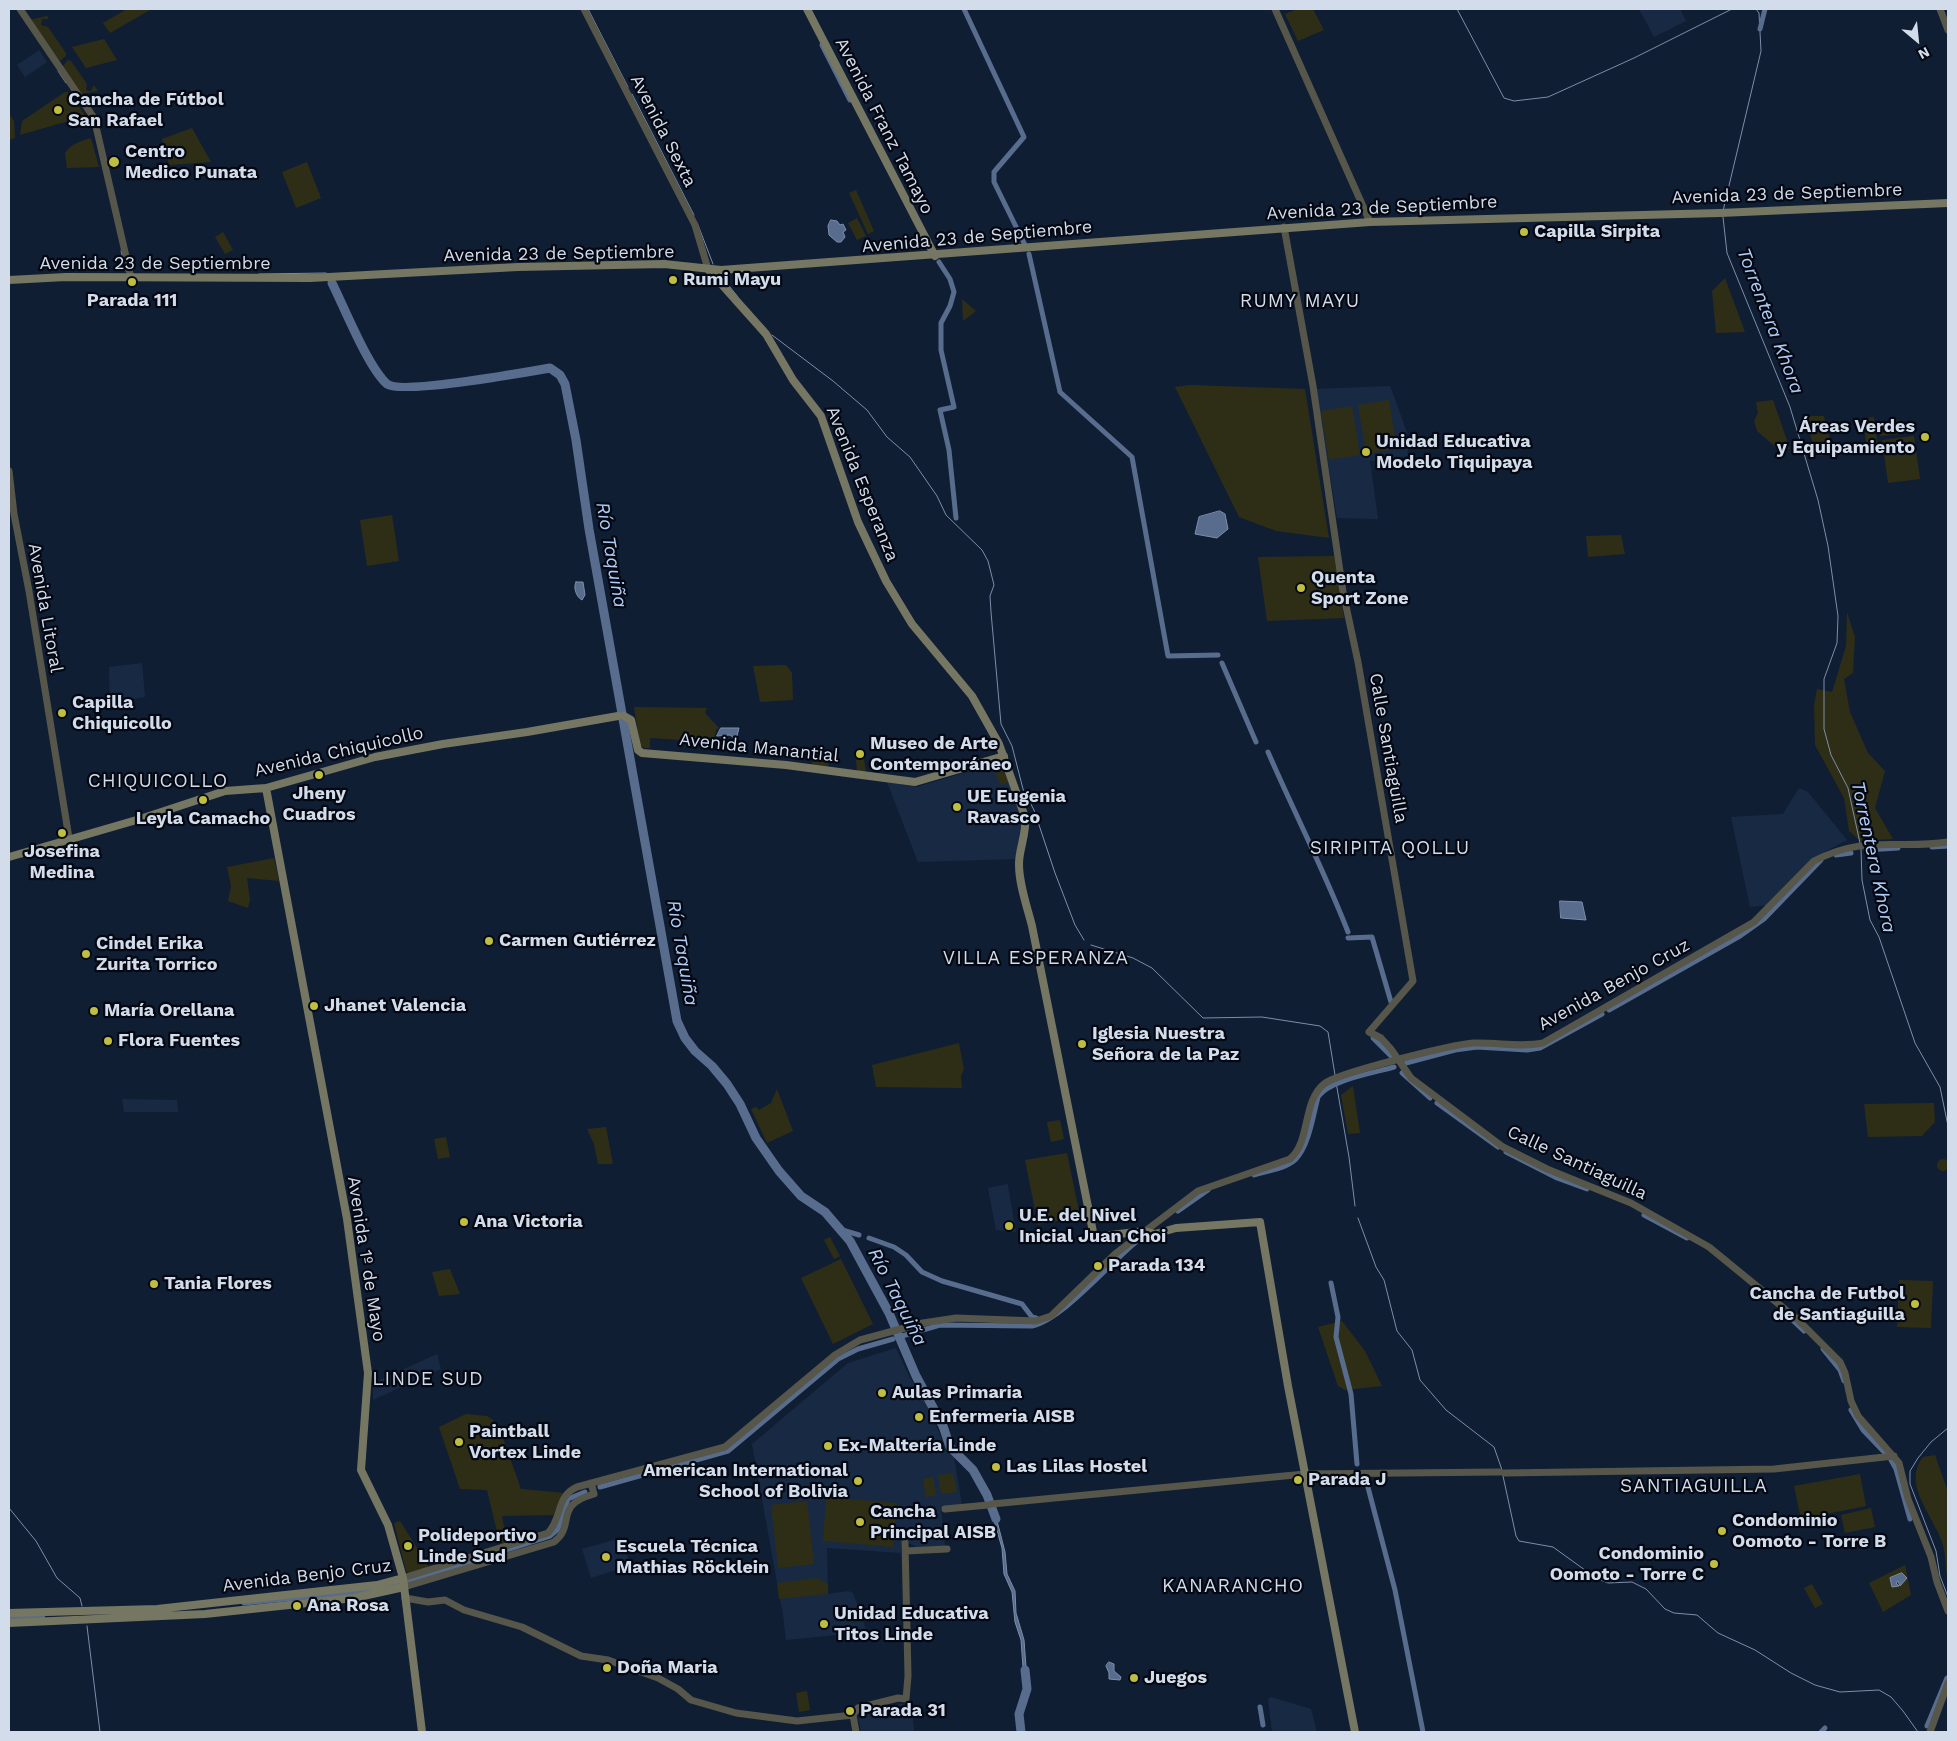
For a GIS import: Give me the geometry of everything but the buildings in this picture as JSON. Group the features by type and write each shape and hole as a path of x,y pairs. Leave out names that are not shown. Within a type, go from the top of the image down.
{"main road":[{"name":"Avenida Franz Tamayo","path":"808,9 935,256"},
{"name":"Avenida 23 de Septiembre","path":"9,280 66,277 310,278 546,266 664,264 714,270 935,256 1284,227 1370,222 1723,212 1948,203"},
{"name":"Avenida Esperanza","path":"714,270 766,334 793,380 822,416 858,522 898,605 937,656 972,696 1004,756 1025,817 1026,824 1019,863 1020,880 1032,926 1094,1236 1144,1231"},
{"name":"Avenida Manantial","path":"621,716 631,720 638,750 642,753 803,767 915,782 1004,756"},
{"name":"Avenida Chiquicollo","path":"9,857 225,791 266,788 375,757 413,749 621,716"},
{"name":"Avenida 1º de Mayo","path":"266,788 347,1219 368,1373 362,1470 391,1533 403,1578 422,1732"},
{"path":"1144,1231 1155,1234 1184,1227 1260,1222 1354,1732"},
{"name":"Avenida Benjo Cruz","path":"9,1613 157,1609 376,1585 403,1578"},
{"name":"Avenida Benjo Cruz","path":"9,1623 205,1614 354,1598 404,1587"}],"street":[{"path":"20,9 94,118 131,278"},
{"name":"Avenida Sexta","path":"584,9 695,225 714,270"},
{"path":"1275,9 1370,222"},
{"path":"1940,9 1948,30"},
{"name":"Calle Santiaguilla","path":"1284,227 1312,386 1343,592 1358,662 1414,981 1369,1032 1381,1038 1412,1078 1503,1147 1547,1170 1631,1204 1709,1247 1731,1262 1785,1308 1840,1362 1845,1373 1851,1400 1858,1416 1894,1456 1902,1470 1908,1499 1931,1557 1937,1582 1948,1611"},
{"name":"Avenida Litoral","path":"9,471 14,514 29,591 69,838"},
{"name":"Avenida Benjo Cruz","path":"403,1578 548,1532 554,1525 560,1503 573,1489 725,1447 835,1355 860,1340 901,1328 956,1318 1036,1322 1044,1319 1058,1310 1115,1254 1198,1191 1290,1159 1295,1155 1315,1098 1325,1083 1399,1060 1464,1044 1519,1046 1543,1043 1754,922 1814,860 1840,849 1861,845 1948,842"},
{"path":"945,1509 1305,1474 1774,1469 1894,1456"},
{"name":"Avenida Benjo Cruz","path":"404,1587 554,1542 561,1533 570,1507 574,1502 594,1494 591,1483"},
{"path":"856,1732 853,1715 859,1707 906,1699 908,1676 905,1543"},
{"path":"906,1551 948,1549"},
{"path":"405,1598 428,1602 445,1600 464,1610 522,1627 581,1656 608,1660 658,1678 678,1689 691,1700 736,1713 797,1721 853,1715"},
{"path":"1930,1732 1948,1684"}],"shaded area":[{"path":"127,9 150,10 110,33 103,23"},
{"path":"1297,9 1313,9 1324,30 1298,41 1285,14"},
{"path":"1639,9 1680,9 1686,21 1654,37"},
{"path":"47,16 49,19 42,19 41,25 48,27 66,53 66,56 60,61 29,20"},
{"path":"104,39 117,60 86,68 72,47"},
{"path":"39,50 47,62 25,77 17,65"},
{"path":"68,60 71,61 87,84 86,90 91,91 94,85 98,91 81,94 62,67"},
{"path":"65,92 68,92 86,116 20,135 22,121"},
{"path":"9,113 14,121 15,138 9,140"},
{"path":"192,128 211,162 169,165 162,139"},
{"path":"91,138 99,167 67,168 65,153 80,141"},
{"path":"307,162 321,198 296,208 282,172"},
{"path":"856,190 874,231 868,234 849,193"},
{"path":"857,218 866,236 857,240 848,223"},
{"path":"831,220 837,221 840,225 843,224 846,230 843,232 845,237 841,242 837,242 829,235 828,226"},
{"path":"223,232 233,250 225,254 215,237"},
{"path":"1725,278 1745,332 1716,333 1712,291"},
{"path":"962,299 976,311 963,321"},
{"path":"1190,385 1305,389 1329,538 1276,531 1239,517 1175,387"},
{"name":"Unidad Educativa Modelo Tiquipaya","path":"1390,386 1407,432 1408,456 1370,461 1378,519 1337,518 1316,389"},
{"path":"1389,400 1397,449 1366,454 1358,405"},
{"path":"1773,400 1790,449 1779,450 1757,431 1754,421 1758,413 1756,402"},
{"path":"1352,406 1360,455 1329,460 1321,411"},
{"path":"1803,416 1824,416 1832,447 1866,444 1864,418 1874,417 1878,451 1818,456"},
{"path":"1900,420 1901,434 1880,436 1879,422"},
{"path":"1914,436 1920,479 1888,483 1882,440"},
{"path":"1220,511 1225,514 1228,529 1217,538 1195,534 1199,517"},
{"path":"392,515 399,561 367,566 360,520"},
{"path":"1621,535 1625,554 1588,557 1586,536"},
{"name":"Quenta Sport Zone","path":"1334,556 1344,618 1267,621 1258,557"},
{"path":"576,582 583,582 585,595 582,600 576,592"},
{"path":"1847,612 1855,637 1853,673 1844,679 1850,712 1868,753 1885,771 1875,808 1893,839 1860,841 1849,831 1844,798 1815,745 1814,706 1817,689 1832,692 1846,646"},
{"path":"142,663 145,697 115,702 110,700 109,667"},
{"path":"786,665 792,673 793,700 760,702 753,666"},
{"path":"634,707 707,708 705,713 719,728 716,730 713,742 650,738 650,748 644,748 640,745"},
{"path":"721,728 739,728 737,736 734,738 730,735 717,736"},
{"path":"813,753 829,757 828,767 812,765"},
{"path":"864,759 866,773 857,772 856,760"},
{"name":"UE Eugenia Ravasco","path":"1000,762 1003,763 1022,818 1016,859 918,862 887,782 917,787"},
{"path":"1003,769 1009,782 1001,785 995,773"},
{"path":"1799,788 1808,792 1847,840 1815,857 1768,905 1750,907 1731,817 1783,814"},
{"path":"274,858 279,881 247,878 250,900 248,908 228,901 231,886 227,867"},
{"path":"1560,901 1582,902 1586,920 1561,918"},
{"path":"959,1043 964,1069 961,1076 962,1088 876,1087 872,1065"},
{"path":"1353,1086 1360,1133 1348,1134 1341,1095"},
{"path":"777,1089 793,1131 767,1143 751,1109 756,1107 759,1110 771,1103"},
{"path":"122,1099 177,1100 178,1112 124,1112"},
{"path":"1934,1103 1935,1122 1922,1136 1868,1137 1864,1104"},
{"path":"1060,1120 1064,1139 1051,1142 1047,1122"},
{"path":"606,1127 613,1164 598,1164 594,1144 587,1129"},
{"path":"446,1137 450,1157 438,1159 434,1139"},
{"path":"1067,1153 1080,1216 1038,1225 1025,1160"},
{"path":"1945,1159 1948,1160 1948,1170 1941,1171 1938,1170 1937,1163 1938,1160"},
{"path":"1008,1184 1016,1232 996,1230 988,1188"},
{"path":"830,1237 840,1256 834,1259 824,1240"},
{"path":"841,1259 873,1324 833,1344 801,1278"},
{"path":"450,1269 460,1294 439,1296 432,1272"},
{"name":"Cancha de Futbol de Santiaguilla","path":"1899,1280 1933,1281 1931,1328 1897,1327"},
{"path":"1342,1321 1365,1351 1382,1386 1345,1390 1338,1386 1318,1327"},
{"name":"American International School of Bolivia","path":"896,1348 909,1376 930,1409 945,1449 954,1457 962,1505 941,1508 945,1547 920,1549 909,1543 901,1543 901,1553 827,1548 828,1594 848,1591 853,1593 867,1632 786,1640 752,1444 848,1363"},
{"path":"437,1354 441,1369 373,1400 373,1383"},
{"path":"466,1414 487,1416 493,1420 494,1427 499,1427 521,1489 565,1493 553,1515 502,1516 507,1542 500,1544 487,1490 460,1489 439,1427"},
{"path":"1935,1455 1948,1492 1948,1580 1943,1545 1922,1501 1916,1479 1917,1468 1923,1457"},
{"path":"953,1473 957,1492 941,1494 938,1475"},
{"path":"1860,1474 1866,1506 1801,1519 1794,1486"},
{"path":"933,1477 936,1495 926,1497 923,1479"},
{"name":"Cancha Principal AISB","path":"826,1497 897,1503 893,1547 823,1541"},
{"path":"807,1501 814,1564 778,1568 771,1505"},
{"path":"1871,1508 1875,1527 1845,1533 1841,1515"},
{"path":"994,1509 1005,1552 1007,1574 1015,1591 1016,1613 1024,1640 1027,1680 1024,1681 1021,1640 1015,1622 1012,1592 1004,1574 1002,1548 991,1510"},
{"name":"Polideportivo Linde Sud","path":"400,1521 429,1567 409,1573 406,1571 394,1523"},
{"name":"Escuela Técnica Mathias Röcklein","path":"621,1538 630,1565 591,1578 582,1549"},
{"path":"1905,1565 1911,1595 1883,1612 1869,1583"},
{"path":"1902,1573 1907,1578 1900,1586 1898,1581 1896,1583 1899,1586 1892,1587 1890,1578"},
{"path":"817,1578 828,1584 828,1594 779,1599 777,1583"},
{"path":"1812,1584 1823,1604 1815,1608 1804,1588"},
{"path":"1109,1662 1114,1664 1114,1671 1121,1677 1120,1680 1109,1679 1106,1666"},
{"path":"807,1691 810,1710 799,1712 796,1693"},
{"path":"1271,1697 1311,1709 1317,1732 1272,1732 1268,1699"},
{"path":"901,1704 912,1705 914,1732 861,1732 858,1717 861,1712"}],"waterway":[{"path":"588,9 628,87"},
{"path":"964,9 1024,137 994,172 994,182 1025,245"},
{"name":"Torrentera Khora","path":"1457,9 1504,98 1514,101 1548,97 1634,58 1732,9"},
{"name":"Torrentera Khora","path":"1723,211 1761,51 1759,13 1756,9"},
{"name":"Torrentera Khora","path":"1760,29 1765,9"},
{"path":"822,45 850,100"},
{"path":"58,71 66,83"},
{"path":"632,94 694,215"},
{"name":"Torrentera Khora","path":"1723,217 1727,253 1790,407 1818,500 1828,546 1838,616 1837,643 1824,679 1824,729 1831,755 1848,788 1860,843"},
{"path":"698,225 713,264"},
{"path":"121,251 126,271"},
{"path":"1029,254 1060,392 1132,457 1168,656 1218,655"},
{"path":"939,262 950,279 954,292 950,306 941,323 941,350 954,407 940,410 949,450 956,518"},
{"path":"259,274 326,273"},
{"path":"721,276 738,297"},
{"name":"Río Taquiña","path":"332,283 372,365 387,384 397,387 438,385 550,368 560,375 565,384 677,1021 685,1038 695,1051 712,1066 727,1084 740,1104 756,1138 779,1171 801,1196 825,1212 850,1241 889,1313 916,1376 943,1426 950,1447 973,1470 987,1495 996,1519"},
{"path":"772,335 833,381 867,410 887,437 910,457 937,496 946,515 982,550 988,561 994,585 990,596 1001,724 1012,746 1023,789 1034,810 1055,873 1075,925 1084,940"},
{"path":"1222,663 1256,742"},
{"path":"1268,752 1348,932"},
{"path":"1932,847 1948,846"},
{"path":"1866,850 1898,848"},
{"name":"Torrentera Khora","path":"1861,849 1862,880 1870,920 1879,937 1915,1043 1940,1087 1948,1126"},
{"path":"1836,855 1851,853"},
{"path":"1609,1010 1740,936 1764,919 1821,860"},
{"path":"1348,938 1372,937 1391,1002"},
{"path":"1091,945 1133,958 1152,968 1203,1018 1262,1017 1320,1026 1328,1032 1335,1075"},
{"path":"1406,1063 1455,1050 1477,1047 1527,1050 1540,1048 1602,1014"},
{"path":"1373,1038 1392,1057"},
{"path":"1254,1175 1281,1168 1295,1160 1304,1147 1318,1097 1324,1091 1342,1082 1394,1067"},
{"path":"1402,1073 1430,1098"},
{"path":"1336,1082 1355,1206"},
{"path":"1437,1103 1498,1147"},
{"path":"1506,1152 1557,1178 1587,1189"},
{"path":"1178,1211 1208,1190"},
{"path":"1644,1215 1687,1238"},
{"path":"1358,1218 1376,1267 1384,1280 1397,1331 1412,1350 1420,1380 1446,1410 1494,1447 1502,1470"},
{"path":"839,1229 859,1235"},
{"path":"869,1238 894,1247 906,1255 922,1272 942,1281 1022,1304 1032,1317 1036,1318"},
{"path":"902,1336 940,1325 1032,1326 1044,1322 1086,1290 1136,1242"},
{"path":"1331,1283 1338,1317 1336,1337 1351,1394 1357,1464"},
{"path":"1785,1313 1804,1331"},
{"path":"600,1487 728,1451 838,1359 858,1349 893,1339"},
{"path":"1823,1349 1840,1370 1844,1381"},
{"path":"1851,1410 1863,1430 1886,1454"},
{"name":"Torrentera Khora","path":"1948,1428 1931,1442 1910,1471 1910,1484 1936,1551 1940,1576 1948,1597"},
{"path":"1891,1460 1896,1469 1910,1519"},
{"path":"1361,1476 1365,1476 1395,1590 1423,1732"},
{"path":"1503,1476 1516,1536 1519,1541 1553,1547 1596,1578 1608,1583 1632,1582 1646,1589 1665,1609 1674,1613 1697,1615 1718,1633 1755,1650 1791,1673 1815,1685 1840,1692 1879,1690 1891,1697 1918,1732"},
{"path":"409,1581 550,1536 558,1529 568,1499 585,1492"},
{"path":"9,1508 36,1541 57,1578 80,1598 82,1606"},
{"path":"244,1603 366,1591 398,1584"},
{"path":"9,1618 43,1618"},
{"path":"87,1626 100,1732"},
{"name":"Río Taquiña","path":"1021,1732 1019,1714 1027,1689 1025,1670"},
{"path":"1927,1726 1947,1678"},
{"path":"1260,1707 1263,1725"},
{"path":"1821,1732 1825,1728"}],"place":[{"name":"Cancha de Fútbol San Rafael","path":"58,110"},
{"name":"Centro Medico Punata","path":"114,162"},
{"name":"Capilla Sirpita","path":"1524,232"},
{"name":"Rumi Mayu","path":"673,280"},
{"name":"Parada 111","path":"132,282"},
{"name":"Áreas Verdes y Equipamiento","path":"1925,437"},
{"name":"Unidad Educativa Modelo Tiquipaya","path":"1366,452"},
{"name":"Quenta Sport Zone","path":"1301,588"},
{"name":"Capilla Chiquicollo","path":"62,713"},
{"name":"Museo de Arte Contemporáneo","path":"860,754"},
{"name":"Jheny Cuadros","path":"319,775"},
{"name":"Leyla Camacho","path":"203,800"},
{"name":"UE Eugenia Ravasco","path":"957,807"},
{"name":"Josefina Medina","path":"62,833"},
{"name":"Carmen Gutiérrez","path":"489,941"},
{"name":"Cindel Erika Zurita Torrico","path":"86,954"},
{"name":"Jhanet Valencia","path":"314,1006"},
{"name":"María Orellana","path":"94,1011"},
{"name":"Flora Fuentes","path":"108,1041"},
{"name":"Iglesia Nuestra Señora de la Paz","path":"1082,1044"},
{"name":"Ana Victoria","path":"464,1222"},
{"name":"U.E. del Nivel Inicial Juan Choi","path":"1009,1226"},
{"name":"Parada 134","path":"1098,1266"},
{"name":"Tania Flores","path":"154,1284"},
{"name":"Cancha de Futbol de Santiaguilla","path":"1915,1304"},
{"name":"Aulas Primaria","path":"882,1393"},
{"name":"Enfermeria AISB","path":"919,1417"},
{"name":"Paintball Vortex Linde","path":"459,1442"},
{"name":"Ex-Maltería Linde","path":"828,1446"},
{"name":"Las Lilas Hostel","path":"996,1467"},
{"name":"Parada J","path":"1298,1480"},
{"name":"American International School of Bolivia","path":"858,1481"},
{"name":"Cancha Principal AISB","path":"860,1522"},
{"name":"Condominio Oomoto - Torre B","path":"1722,1531"},
{"name":"Polideportivo Linde Sud","path":"408,1546"},
{"name":"Escuela Técnica Mathias Röcklein","path":"606,1557"},
{"name":"Condominio Oomoto - Torre C","path":"1714,1564"},
{"name":"Ana Rosa","path":"297,1606"},
{"name":"Unidad Educativa Titos Linde","path":"824,1624"},
{"name":"Doña Maria","path":"607,1668"},
{"name":"Juegos","path":"1134,1678"},
{"name":"Parada 31","path":"850,1711"}],"district":[{"name":"RUMY MAYU","path":"1300,301"},
{"name":"CHIQUICOLLO","path":"158,781"},
{"name":"SIRIPITA QOLLU","path":"1390,848"},
{"name":"VILLA ESPERANZA","path":"1036,958"},
{"name":"LINDE SUD","path":"428,1379"},
{"name":"SANTIAGUILLA","path":"1694,1486"},
{"name":"KANARANCHO","path":"1233,1586"}]}
